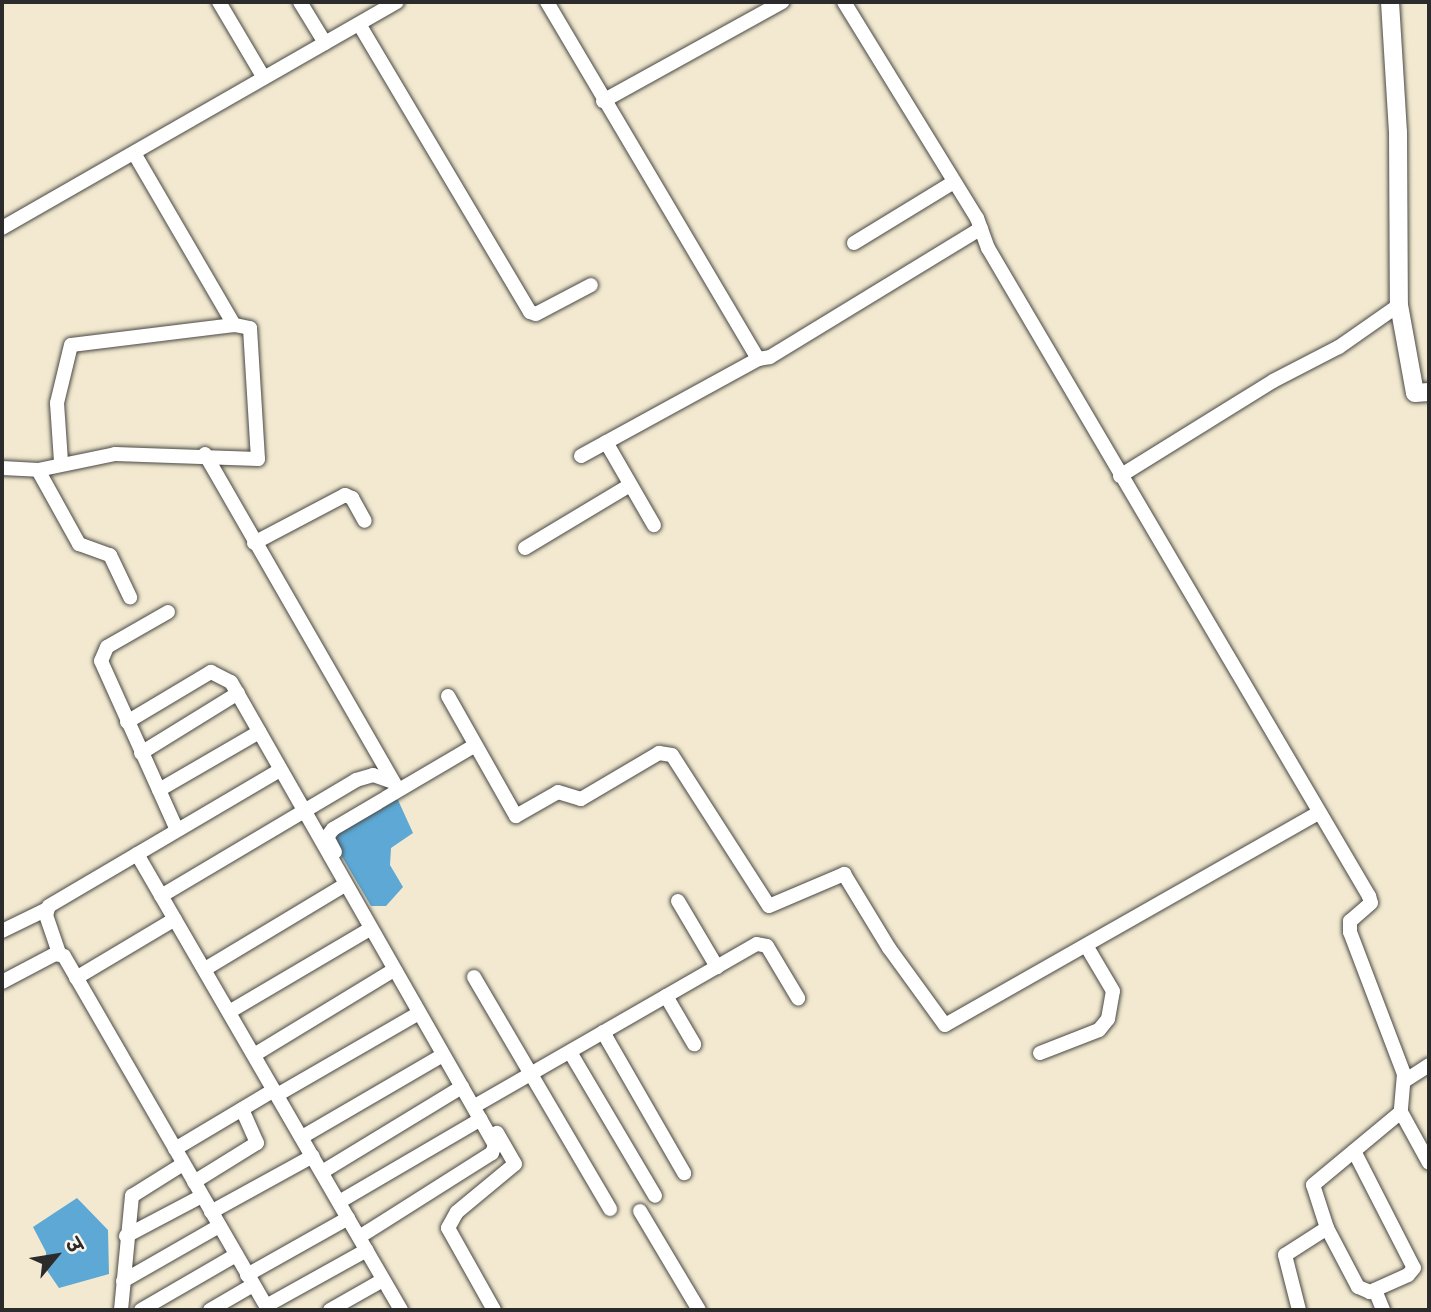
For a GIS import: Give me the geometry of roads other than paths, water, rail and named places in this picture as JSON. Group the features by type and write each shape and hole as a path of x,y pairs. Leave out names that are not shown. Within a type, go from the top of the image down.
{"main road":[{"path":"1390,2 1398,132 1399,305 1415,393 1429,392"}],"street":[{"path":"219,2 264,78"},
{"path":"300,2 325,43"},
{"path":"2,228 397,2"},
{"path":"547,2 758,359"},
{"path":"603,100 782,2"},
{"path":"844,2 981,228 988,248 1120,476 1371,900 1349,925 1406,1080 1401,1112 1429,1163"},
{"path":"359,24 530,312 536,314 591,285"},
{"path":"134,153 234,325"},
{"path":"855,243 954,182"},
{"path":"581,456 758,359 770,356 981,228"},
{"path":"1120,476 1273,381 1339,347 1399,305"},
{"path":"2,468 38,470 61,462 116,454 205,454 254,460 261,455 253,334 245,325 234,325 71,345 57,403 61,462"},
{"path":"606,442 654,525"},
{"path":"205,454 395,786"},
{"path":"38,470 79,544 110,555 130,597"},
{"path":"525,548 631,485"},
{"path":"254,543 345,495 352,498 365,521"},
{"path":"168,612 103,651 103,670 177,830"},
{"path":"46,910 60,953 267,1308 492,1153 495,1144 481,1119 303,812 238,693 224,676 211,672 127,722"},
{"path":"141,753 238,693"},
{"path":"449,696 474,746 514,814 520,816 558,792 581,799 659,753 672,755 769,906 838,875 848,877 889,948 942,1024 961,1020 1318,813"},
{"path":"159,790 259,732"},
{"path":"474,746 395,786 333,829 329,842 514,1164 457,1212 448,1228 494,1310"},
{"path":"2,931 46,910 280,769"},
{"path":"161,896 367,776 395,786"},
{"path":"136,854 313,1156 399,1310"},
{"path":"205,969 345,885"},
{"path":"678,901 717,967"},
{"path":"76,978 175,919"},
{"path":"229,1012 370,929"},
{"path":"480,1103 717,967 764,943 798,998"},
{"path":"1040,1053 1099,1030 1108,1019 1113,991 1087,947"},
{"path":"2,982 60,953"},
{"path":"254,1055 394,971"},
{"path":"474,977 610,1209"},
{"path":"666,996 694,1044"},
{"path":"175,1150 242,1109 276,1093 419,1013"},
{"path":"603,1032 684,1173"},
{"path":"570,1052 655,1196"},
{"path":"302,1137 443,1055"},
{"path":"1406,1080 1429,1065"},
{"path":"322,1172 462,1087"},
{"path":"194,1182 257,1143 242,1109"},
{"path":"1354,1151 1414,1268 1409,1275 1375,1290 1363,1292 1327,1228 1313,1185 1401,1112"},
{"path":"339,1202 481,1119"},
{"path":"211,1212 313,1156"},
{"path":"121,1310 132,1196 183,1164"},
{"path":"127,1236 202,1196"},
{"path":"640,1211 699,1310"},
{"path":"210,1310 250,1280 348,1218"},
{"path":"123,1281 219,1226"},
{"path":"1299,1310 1285,1255 1327,1228"},
{"path":"141,1310 236,1255"},
{"path":"330,1310 383,1280"},
{"path":"1375,1290 1383,1310"}],"water":[{"path":"386,798 398,800 413,833 391,848 390,865 403,887 386,906 371,906 334,843 339,826"},
{"path":"77,1198 108,1230 109,1274 59,1288 46,1269 46,1252 33,1227"}]}
